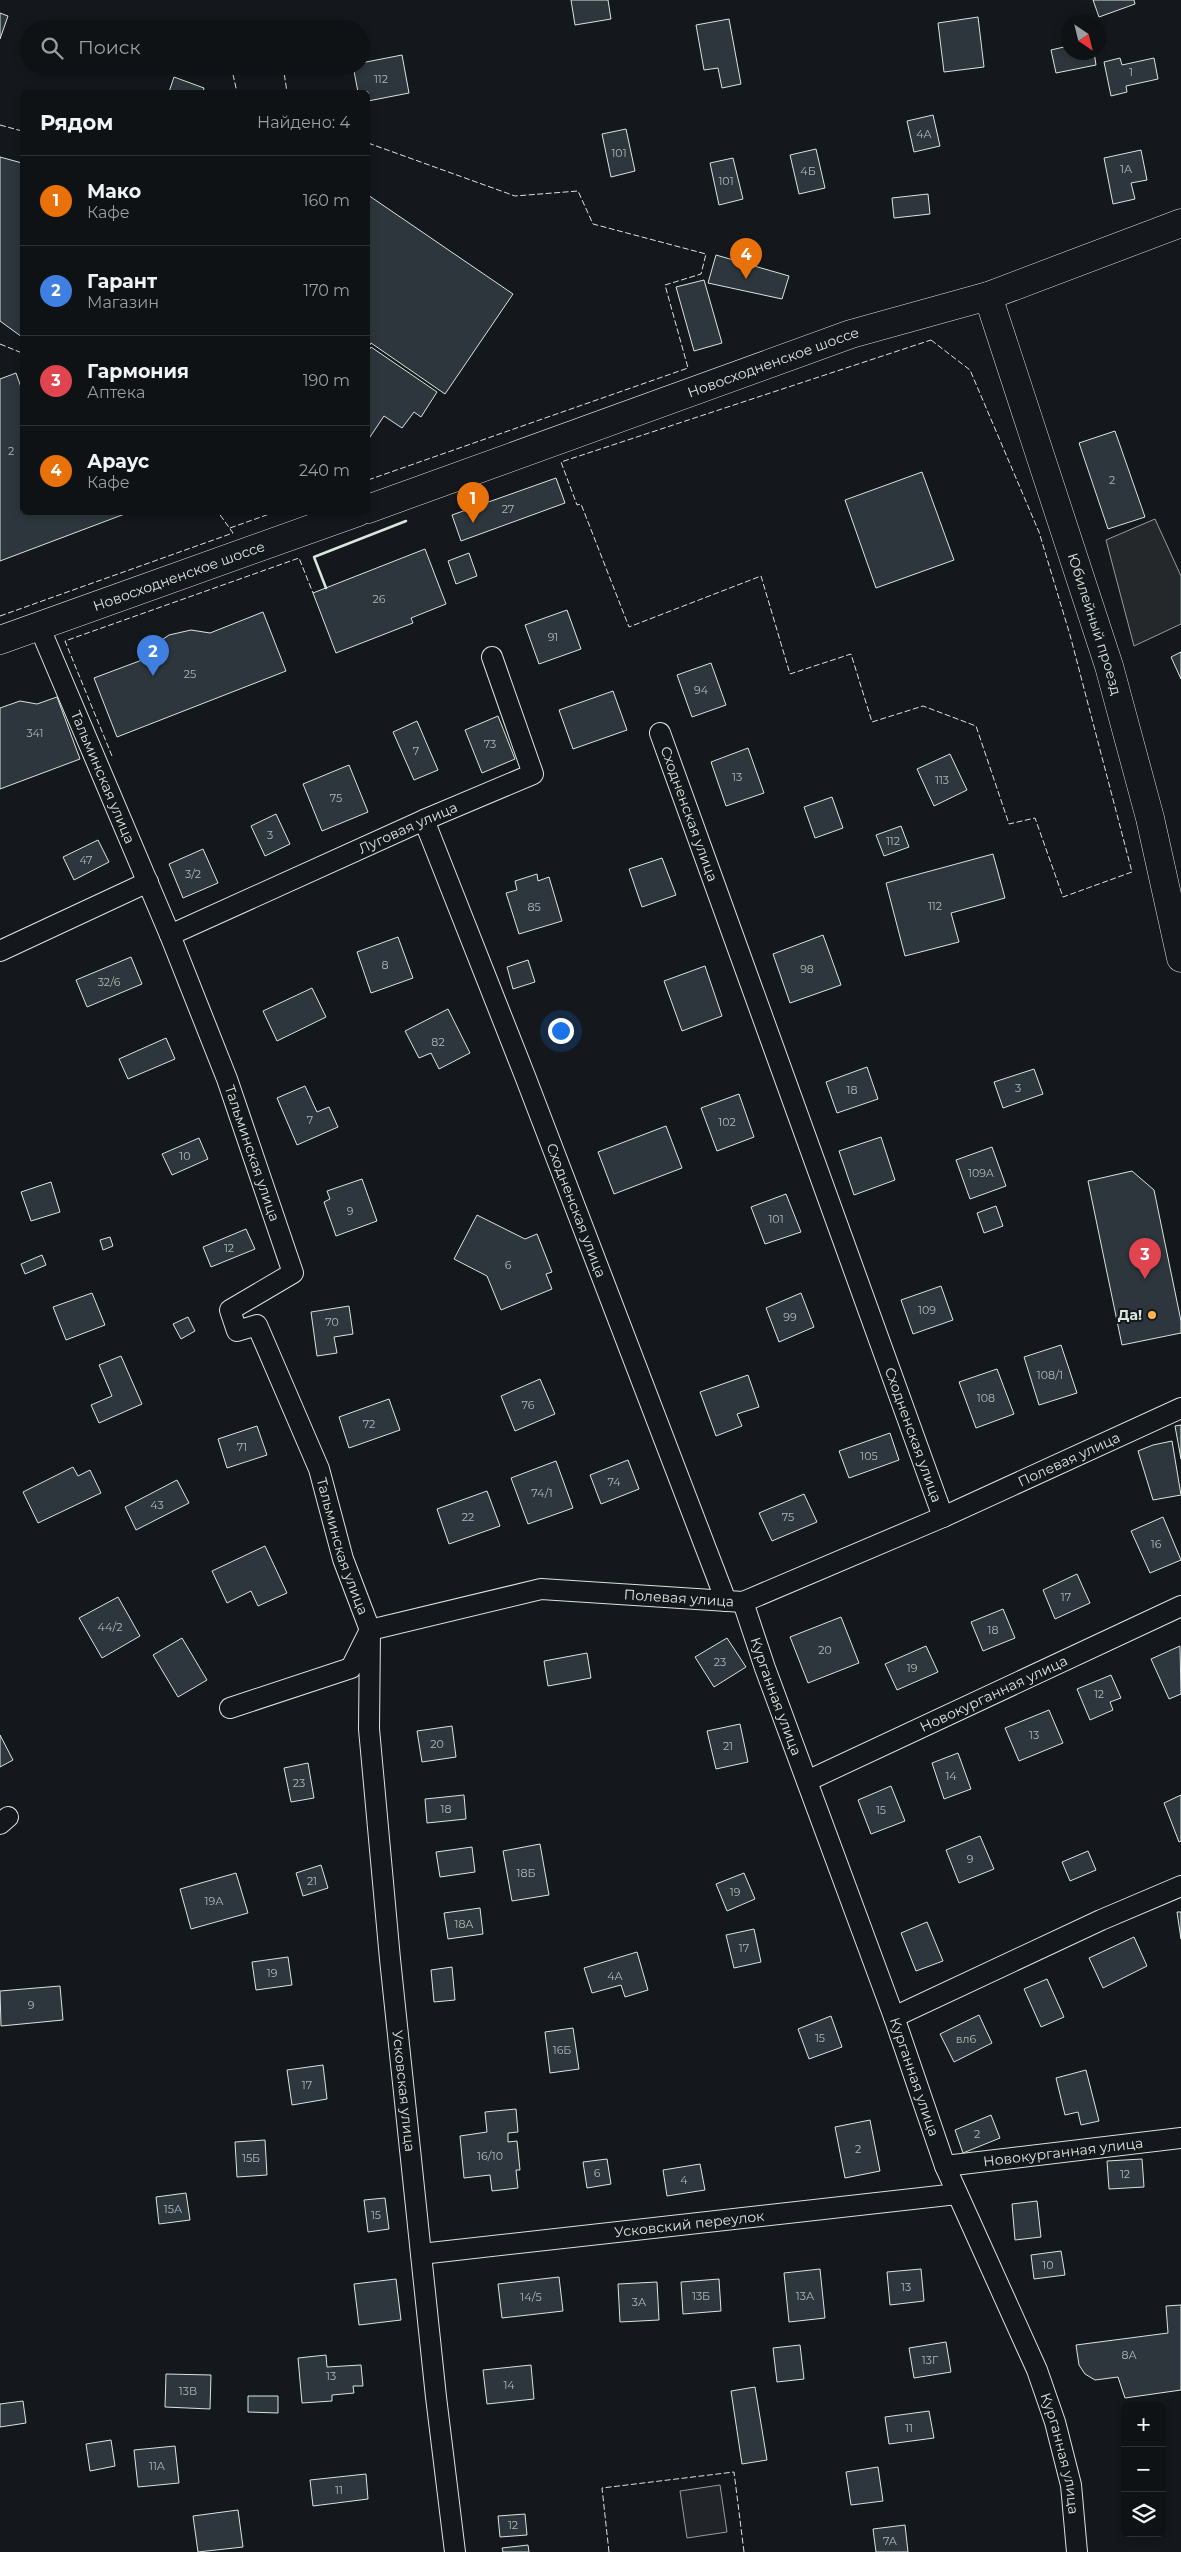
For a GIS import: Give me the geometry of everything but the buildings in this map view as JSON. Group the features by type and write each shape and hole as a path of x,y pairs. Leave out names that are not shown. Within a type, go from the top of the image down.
{"main road":[{"name":"Новосходненское шоссе","path":"370,508 851,334 988,296 1181,223"},
{"name":"Юбилейный проезд","path":"988,296 1109,666 1150,818 1181,958"},
{"name":"Новосходненское шоссе","path":"0,640 350,515"}],"street":[{"name":"Тальминская улица","path":"39,626 170,935 227,1080 294,1273 230,1310 237,1331 257,1325 319,1469 343,1559 370,1630"},
{"name":"Луговая улица","path":"170,935 424,820 533,774 492,657"},
{"name":"Сходненская улица","path":"660,733 943,1517"},
{"name":"Сходненская улица","path":"424,820 735,1601"},
{"path":"0,951 148,882"},
{"name":"Полевая улица","path":"370,1630 541,1590 735,1601 943,1517 1181,1408"},
{"name":"Курганная улица","path":"735,1601 765,1668 894,2017 945,2166 1037,2370 1055,2422 1071,2485 1077,2552"},
{"name":"Новокурганная улица","path":"807,1781 1181,1606"},
{"path":"230,1708 351,1668 370,1630"},
{"name":"Усковская улица","path":"370,1630 369,1729 421,2254 455,2552"},
{"path":"894,2017 1101,1920 1181,1886"},
{"name":"Новокурганная улица","path":"945,2166 1181,2138"},
{"name":"Усковский переулок","path":"421,2254 957,2194"}],"shaded area":[{"path":"1155,519 1181,576 1181,624 1134,646 1106,540"},
{"path":"720,2485 727,2532 687,2538 680,2491"}],"fence":[{"path":"233,75 237,90"},
{"path":"284,75 287,90"},
{"path":"0,125 20,130"},
{"path":"370,144 515,196 578,191 593,224 706,254 701,274 665,285 688,368 370,479"},
{"path":"931,340 970,370 1039,532 1070,635 1132,872 1063,897 1035,818 1009,824 976,726 923,706 872,722 851,654 790,674 761,576 629,627 581,504 577,505 561,462 931,340"},
{"path":"0,344 20,352"},
{"path":"0,616 233,533 220,515"},
{"path":"230,528 267,515"},
{"path":"112,756 65,641 299,558 313,593"},
{"path":"609,2552 602,2488 734,2472 744,2552"}],"wall":[{"path":"326,588 314,557 406,521"}],"place":[{"name":"Араус","path":"746,279"},
{"name":"Мако","path":"473,523"},
{"name":"Гарант","path":"153,676"},
{"name":"Гармония","path":"1145,1279"},
{"name":"Да!","path":"1152,1315"}]}
